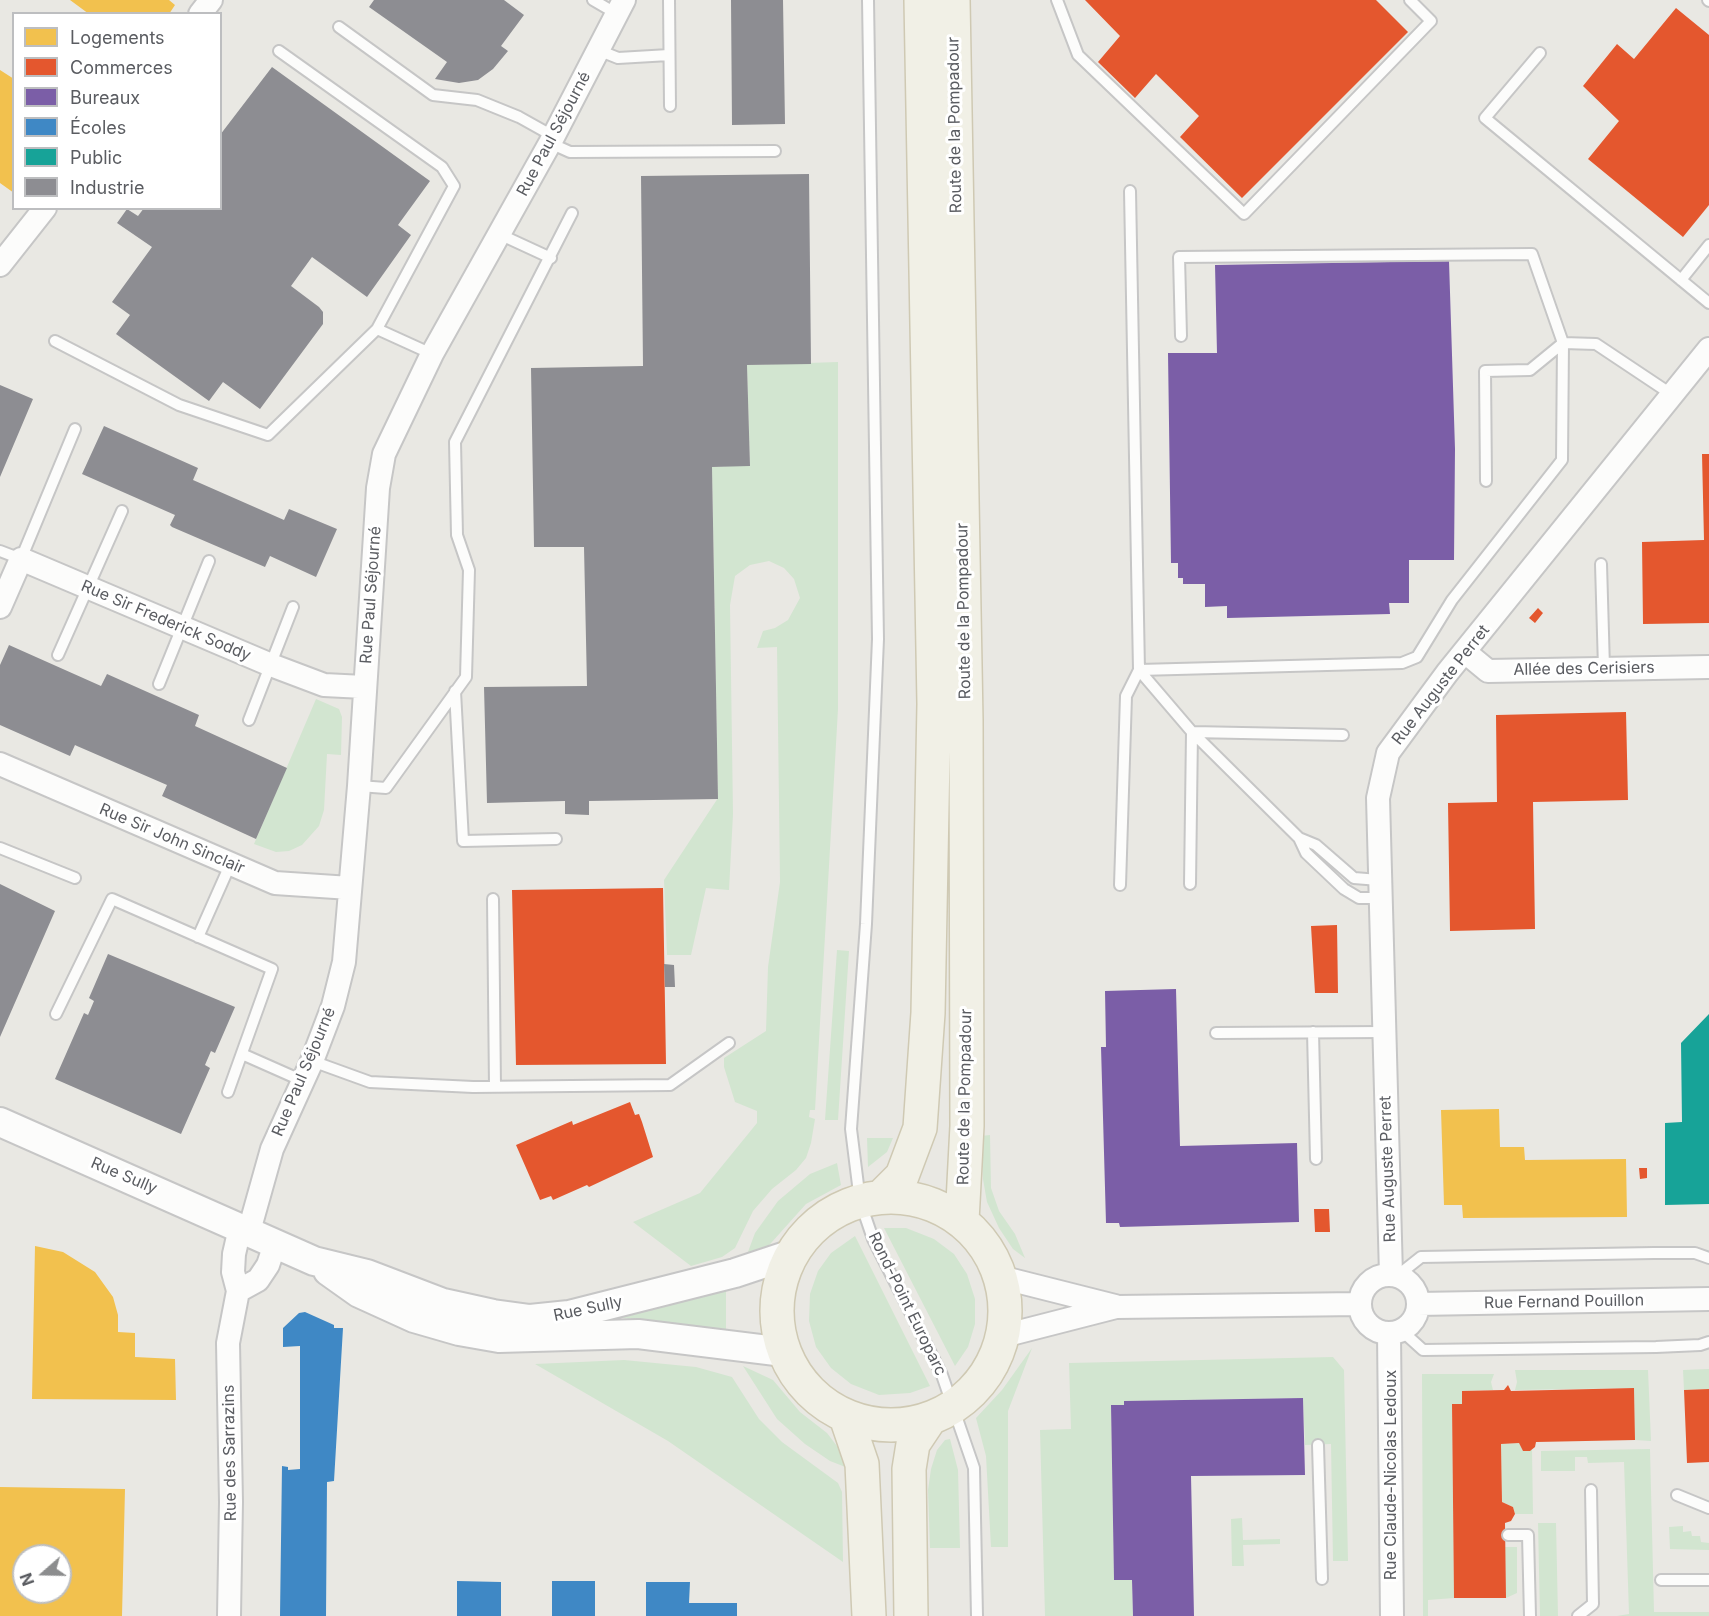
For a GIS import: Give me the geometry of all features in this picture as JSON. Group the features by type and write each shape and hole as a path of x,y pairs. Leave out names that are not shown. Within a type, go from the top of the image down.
{"main road":[{"name":"Route de la Pompadour","path":"870,1199 902,1176 920,1128 928,1013 934,704 921,0"},
{"name":"Route de la Pompadour","path":"953,0 966,720 967,1126 962,1221"},
{"path":"911,1616 909,1469 913,1444 942,1413 985,1377 995,1359 1003,1336 1005,1311 1000,1277 988,1251 962,1221 942,1209 916,1199 870,1199 823,1219 804,1237 792,1254 781,1280 777,1306 779,1331 784,1352 796,1374 814,1395 846,1417 879,1425 904,1425 942,1413"},
{"path":"846,1417 862,1464 869,1616"}],"street":[{"path":"202,12 211,0"},
{"name":"Rue Paul Séjourné","path":"244,1229 272,1149 308,1071 333,1006 344,962 359,786 378,488 384,454 432,354 552,139 620,7"},
{"path":"0,265 43,210"},
{"name":"Rue Auguste Perret","path":"1394,1275 1379,889 1378,798 1388,753 1709,349"},
{"path":"0,607 21,559"},
{"name":"Rue Sir Frederick Soddy","path":"21,559 271,665 324,685 364,687"},
{"name":"Allée des Cerisiers","path":"1466,652 1488,671 1709,667"},
{"name":"Rue Sir John Sinclair","path":"0,764 275,883 350,888"},
{"name":"Rue Sully","path":"0,1122 314,1261 367,1274 443,1303 493,1314 530,1319 569,1316 735,1274 792,1254"},
{"name":"Rue des Sarrazins","path":"229,1616 231,1502 228,1343 238,1291 233,1272 234,1254 244,1229"},
{"path":"238,1291 258,1280 268,1264 275,1244"},
{"name":"Rue Sully","path":"314,1261 360,1293 414,1318 459,1331 499,1338 638,1334 734,1348 784,1352"},
{"path":"1382,1275 1394,1275 1414,1289 1418,1304 1414,1320 1396,1332 1371,1329 1364,1322 1359,1304 1366,1286 1382,1275"},
{"path":"1000,1277 1116,1306"},
{"name":"Rue Fernand Pouillon","path":"1418,1304 1709,1299"},
{"path":"1003,1336 1116,1306 1359,1304"},
{"name":"Rue Claude-Nicolas Ledoux","path":"1392,1616 1396,1332"}],"lane":[{"path":"593,0 620,7"},
{"path":"669,0 670,106"},
{"name":"Rond-Point Europarc","path":"868,0 878,639 866,924 851,1129 870,1199 873,1239 942,1375 942,1413"},
{"path":"1057,0 1078,55 1244,214 1431,21 1410,0"},
{"path":"339,27 433,94 477,100 519,117 570,152 775,151"},
{"path":"598,50 618,58 669,55"},
{"path":"55,341 179,405 268,435 377,329 454,186 441,167 279,51"},
{"path":"1540,53 1485,118 1709,303"},
{"path":"1120,885 1126,696 1139,670 1130,191"},
{"path":"359,786 386,788 466,677 469,570 457,535 455,442 572,213"},
{"path":"499,234 551,258"},
{"path":"1681,280 1709,245"},
{"path":"1139,670 1402,663 1417,657 1452,600 1562,460 1563,343 1532,254 1179,257 1181,336"},
{"path":"377,329 432,354"},
{"path":"1486,481 1485,370 1530,370 1563,343 1596,344 1671,394"},
{"path":"0,551 21,559 75,429"},
{"path":"58,655 122,511"},
{"path":"159,684 209,561"},
{"path":"1602,564 1604,668"},
{"path":"249,720 293,607"},
{"path":"1139,670 1192,732 1299,838 1306,853 1344,889 1359,898 1379,889"},
{"path":"455,691 463,841 556,839"},
{"path":"1192,732 1343,735"},
{"path":"1190,884 1192,732"},
{"path":"1299,838 1316,845 1354,878 1379,889"},
{"path":"0,848 75,878"},
{"path":"198,937 231,865"},
{"path":"56,1014 112,899 272,969 228,1092"},
{"path":"493,899 495,1086"},
{"path":"1313,1032 1316,1159"},
{"path":"1216,1033 1385,1032"},
{"path":"242,1054 308,1071 370,1082 495,1086 670,1085 729,1043"},
{"path":"1394,1275 1421,1257 1695,1253 1709,1258"},
{"path":"1396,1332 1424,1350 1700,1346 1709,1342"},
{"path":"942,1413 974,1468 977,1616"},
{"path":"1318,1444 1322,1579"},
{"path":"1578,1616 1593,1604 1591,1490"},
{"path":"1677,1496 1709,1508"},
{"path":"1508,1535 1528,1535 1530,1616"},
{"path":"1661,1580 1709,1580"}],"green space":[{"path":"838,362 838,709 815,1110 810,1110 809,1117 815,1119 806,1158 796,1170 772,1189 753,1211 735,1248 722,1257 691,1266 633,1222 700,1193 757,1123 757,1111 735,1102 724,1067 724,1058 766,1031 768,967 780,882 777,647 757,648 763,631 775,628 788,620 800,598 794,579 784,568 769,561 750,565 735,576 730,605 733,814 729,890 706,888 691,955 667,955 664,880 718,798 712,467 750,465 747,365"},
{"path":"316,699 339,709 342,717 341,755 327,754 324,810 319,826 302,845 289,851 276,852 254,844"},
{"path":"837,950 849,951 838,1120 825,1120"},
{"path":"990,1135 991,1188 999,1211 1015,1234 1025,1258 1013,1249 999,1228 987,1202 983,1179 981,1136"},
{"path":"867,1138 893,1138 887,1152 868,1167"},
{"path":"837,1163 841,1185 806,1204 763,1252 745,1260 755,1233 778,1201 810,1174"},
{"path":"884,1228 906,1228 934,1239 954,1254 967,1274 975,1299 975,1324 968,1347 955,1366"},
{"path":"855,1236 930,1386 910,1393 879,1395 851,1384 831,1368 816,1347 809,1321 810,1294 818,1271 831,1253"},
{"path":"726,1284 726,1332 613,1317"},
{"path":"1032,1348 1008,1411 1008,1547 991,1547 986,1456 976,1418 1002,1390"},
{"path":"1333,1357 1344,1370 1348,1561 1333,1561 1331,1444 1305,1445 1303,1398 1124,1401 1124,1405 1111,1405 1114,1580 1132,1580 1133,1616 1045,1616 1040,1430 1071,1429 1069,1363"},
{"path":"624,1360 696,1367 732,1377 759,1419 782,1442 838,1483 842,1492 843,1562 668,1441 535,1364"},
{"path":"743,1366 773,1380 800,1412 827,1433 840,1450 848,1468 830,1461 805,1444 777,1419"},
{"path":"1709,1369 1709,1389 1684,1390 1683,1370"},
{"path":"1515,1370 1648,1370 1651,1441 1635,1440 1634,1388 1515,1390 1517,1382"},
{"path":"1422,1374 1494,1374 1491,1382 1493,1390 1462,1391 1462,1404 1452,1404 1454,1598 1428,1600 1428,1616 1423,1616"},
{"path":"950,1439 958,1470 960,1548 930,1548 928,1490 931,1469 937,1450 945,1440"},
{"path":"1519,1443 1523,1451 1532,1450 1533,1514 1515,1514 1513,1507 1502,1502 1501,1444"},
{"path":"1650,1449 1654,1612 1709,1612 1709,1616 1617,1616 1629,1614 1624,1462 1588,1463 1587,1457 1575,1457 1575,1471 1541,1471 1541,1451"},
{"path":"1242,1518 1243,1540 1280,1539 1280,1544 1243,1545 1244,1566 1232,1566 1231,1519"},
{"path":"1538,1523 1556,1523 1558,1616 1540,1616"},
{"path":"1683,1526 1683,1532 1691,1531 1692,1536 1700,1536 1701,1542 1709,1543 1709,1550 1670,1549 1669,1527"},
{"path":"1505,1547 1517,1547 1517,1593 1506,1598"}],"building: Logements":[{"path":"70,0 169,0 175,5 170,12 86,12"},
{"path":"0,70 12,78 12,192 0,183"},
{"path":"1499,1109 1500,1147 1524,1147 1525,1160 1626,1159 1627,1217 1463,1218 1462,1205 1444,1205 1441,1110"},
{"path":"35,1246 63,1252 95,1272 113,1297 118,1315 118,1332 135,1333 135,1357 175,1359 176,1400 32,1399"},
{"path":"0,1487 125,1489 122,1616 0,1616"}],"building: Commerces":[{"path":"1085,0 1376,0 1408,32 1242,198 1180,137 1199,116 1156,74 1135,98 1098,62 1120,36"},
{"path":"1676,8 1709,35 1709,205 1683,237 1588,159 1619,121 1583,86 1617,44 1634,59"},
{"path":"1702,454 1709,454 1709,623 1643,624 1642,542 1704,540"},
{"path":"1538,608 1543,613 1535,623 1529,618"},
{"path":"1626,712 1628,800 1533,802 1535,929 1450,931 1448,803 1497,802 1496,715"},
{"path":"663,888 666,1064 516,1065 512,890"},
{"path":"1337,925 1338,993 1315,993 1311,926"},
{"path":"630,1102 635,1115 639,1114 653,1157 589,1187 587,1185 553,1200 551,1196 540,1200 516,1145 572,1121 573,1125"},
{"path":"1639,1168 1647,1168 1647,1178 1640,1179"},
{"path":"1314,1209 1329,1209 1330,1232 1315,1232"},
{"path":"1508,1385 1511,1391 1634,1388 1635,1440 1536,1442 1535,1447 1530,1451 1523,1451 1519,1443 1501,1444 1502,1502 1513,1507 1515,1514 1511,1521 1505,1523 1506,1598 1454,1598 1452,1404 1462,1404 1462,1391 1504,1390"},
{"path":"1709,1389 1709,1462 1687,1463 1684,1390"}],"building: Bureaux":[{"path":"1449,261 1455,449 1454,560 1409,560 1409,603 1389,603 1390,614 1227,618 1227,606 1205,607 1205,584 1183,584 1183,578 1178,578 1178,563 1171,563 1168,353 1217,353 1215,265"},
{"path":"1176,989 1180,1146 1297,1143 1299,1222 1120,1227 1119,1223 1106,1223 1101,1047 1106,1047 1105,991"},
{"path":"1303,1398 1305,1475 1191,1476 1194,1616 1133,1616 1132,1580 1114,1580 1111,1405 1124,1405 1124,1401"}],"building: Écoles":[{"path":"305,1312 334,1325 334,1328 343,1328 334,1481 327,1482 326,1616 280,1616 282,1466 288,1467 288,1470 300,1469 300,1346 283,1347 283,1328 299,1313"},
{"path":"457,1581 501,1582 501,1616 457,1616"},
{"path":"552,1581 595,1581 595,1616 552,1616"},
{"path":"646,1582 690,1582 689,1603 737,1603 737,1616 646,1616"}],"building: Public":[{"path":"1709,1014 1709,1204 1665,1205 1665,1123 1682,1122 1681,1043"}],"building: Industrie":[{"path":"374,0 504,0 524,15 501,46 508,51 493,69 478,80 459,83 435,79 447,62 369,7"},
{"path":"731,0 783,0 785,124 732,125"},
{"path":"272,67 430,181 398,225 411,235 367,297 312,257 291,286 319,307 323,312 323,324 260,409 223,382 209,401 116,334 130,315 112,302 152,247 117,223 126,210 138,216 142,210 222,210 222,132"},
{"path":"809,174 811,364 747,365 750,466 712,467 718,799 589,801 589,815 565,814 565,801 487,803 484,687 587,686 584,547 534,547 531,368 643,366 641,176"},
{"path":"0,385 33,399 0,477"},
{"path":"104,426 198,468 193,480 284,520 289,509 337,529 316,577 270,556 265,567 172,527 170,525 175,515 82,474"},
{"path":"9,645 101,686 107,674 199,715 195,726 287,768 256,839 162,796 167,785 75,745 70,756 0,725 0,665"},
{"path":"0,884 55,911 0,1037"},
{"path":"108,954 235,1007 215,1053 211,1051 205,1065 210,1068 181,1134 55,1079 84,1013 88,1015 94,1001 89,998"},
{"path":"664,964 674,965 675,987 665,987"}]}
